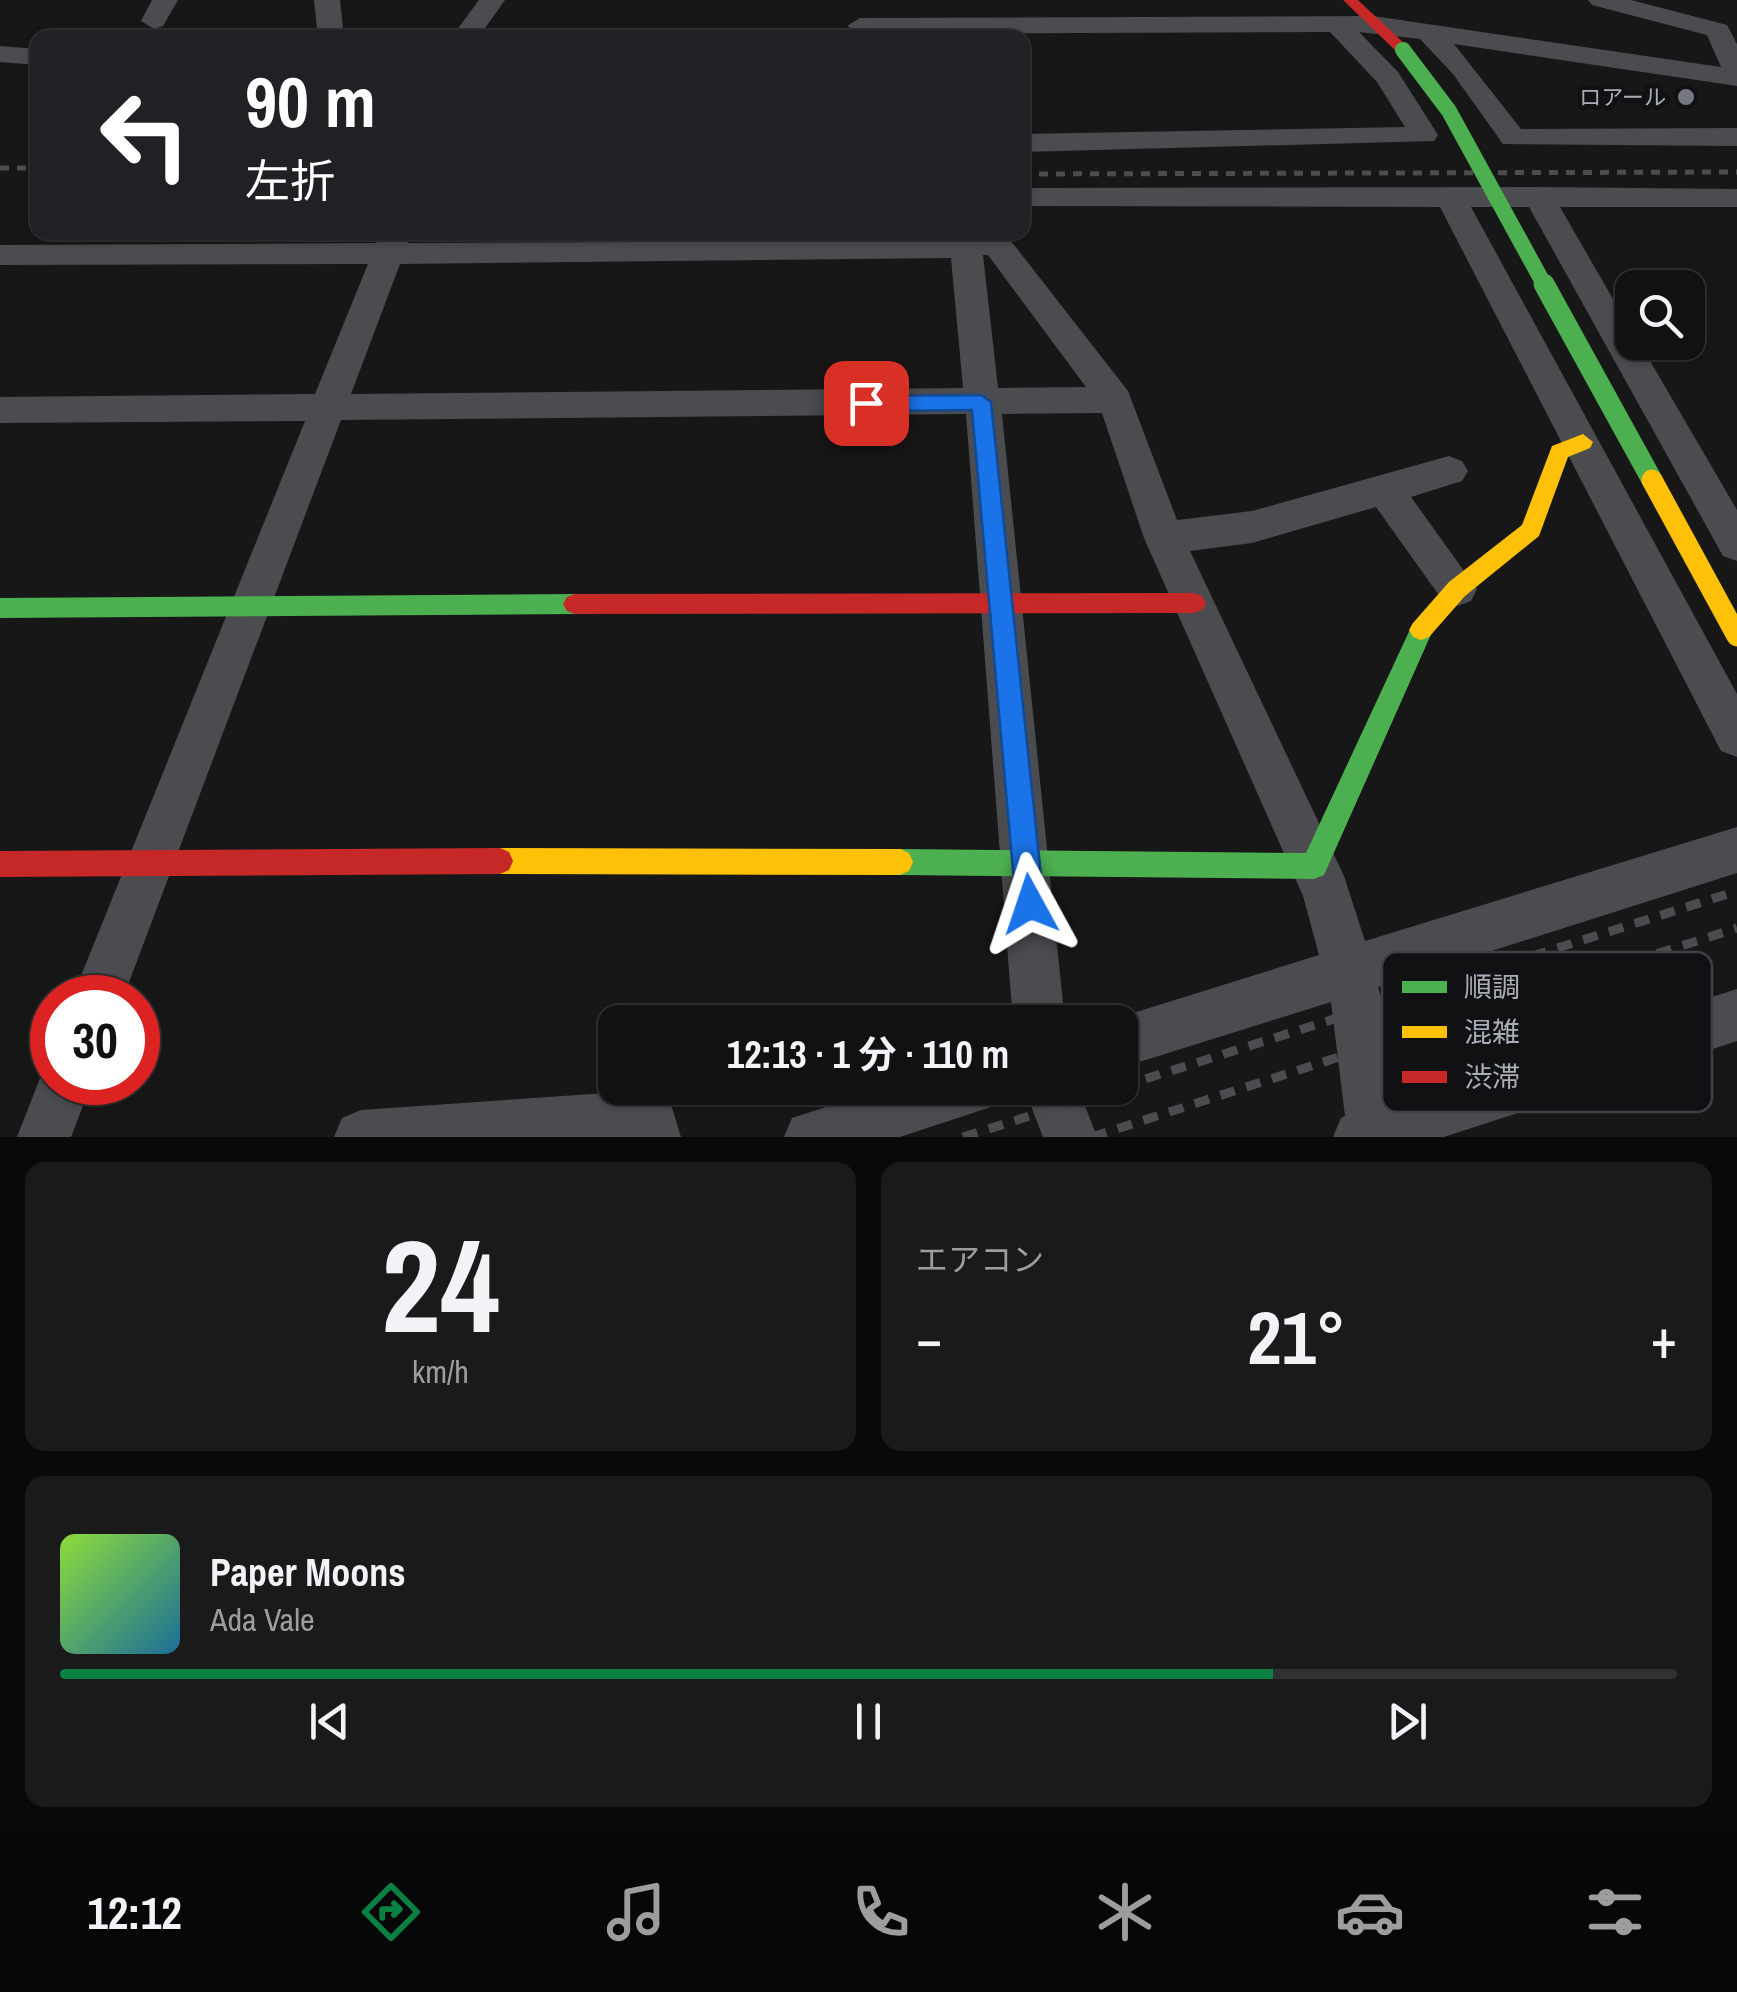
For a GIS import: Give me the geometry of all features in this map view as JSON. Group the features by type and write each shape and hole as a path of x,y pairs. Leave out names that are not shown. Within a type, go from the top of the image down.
{"street":[{"path":"327,0 330,30"},
{"path":"470,30 492,0"},
{"path":"1602,0 1718,30 1737,76"},
{"path":"860,21 1344,12 1373,24 1737,76"},
{"path":"1344,12 1424,135"},
{"path":"1373,24 1402,50 1449,111 1737,636"},
{"path":"1428,32 1462,68 1513,138"},
{"path":"0,54 30,56"},
{"path":"1030,143 1424,135 1737,137"},
{"path":"1538,196 1737,544"},
{"path":"1450,197 1737,738"},
{"path":"1030,198 1737,198"},
{"path":"0,255 391,243 917,250 983,240"},
{"path":"983,240 1115,400 1164,538 1327,892 1360,1014 1370,1135 1440,1112"},
{"path":"983,240 981,402 1003,601 1038,1005"},
{"path":"106,975 391,243"},
{"path":"0,410 1115,400"},
{"path":"1314,866 1421,629 1457,589 1531,530 1559,452 1583,442"},
{"path":"1164,538 1252,527 1449,471"},
{"path":"1384,490 1457,589"},
{"path":"0,608 1194,603"},
{"path":"1412,952 1737,850"},
{"path":"0,864 689,860 1314,866"},
{"path":"1138,1036 1382,961"},
{"path":"1712,1023 1737,1015"},
{"path":"44,1137 56,1105"},
{"path":"811,1137 916,1105"},
{"path":"1058,1105 1070,1137"},
{"path":"361,1137 650,1116 654,1137"}],"railway":[{"path":"0,168 30,168"},
{"path":"1030,174 1737,172"},
{"path":"1545,952 1737,891"},
{"path":"1663,952 1737,928"},
{"path":"1138,1081 1382,1004"},
{"path":"1092,1137 1382,1043"},
{"path":"963,1137 1064,1105"}],"traffic: fast":[{"path":"1403,50 1449,111 1652,480"},
{"path":"0,608 575,604"},
{"path":"900,862 1314,866 1421,630"}],"traffic: slow":[{"path":"1421,630 1457,589 1531,530 1559,452 1583,442"},
{"path":"1652,480 1737,636"},
{"path":"500,861 900,862"}],"traffic: jam":[{"path":"1350,0 1403,50"},
{"path":"575,604 1194,603"},
{"path":"0,864 500,861"}],"place":[{"name":"ロアール","path":"1686,97"}],"route":[{"path":"866,403 981,402 1030,904"}]}
